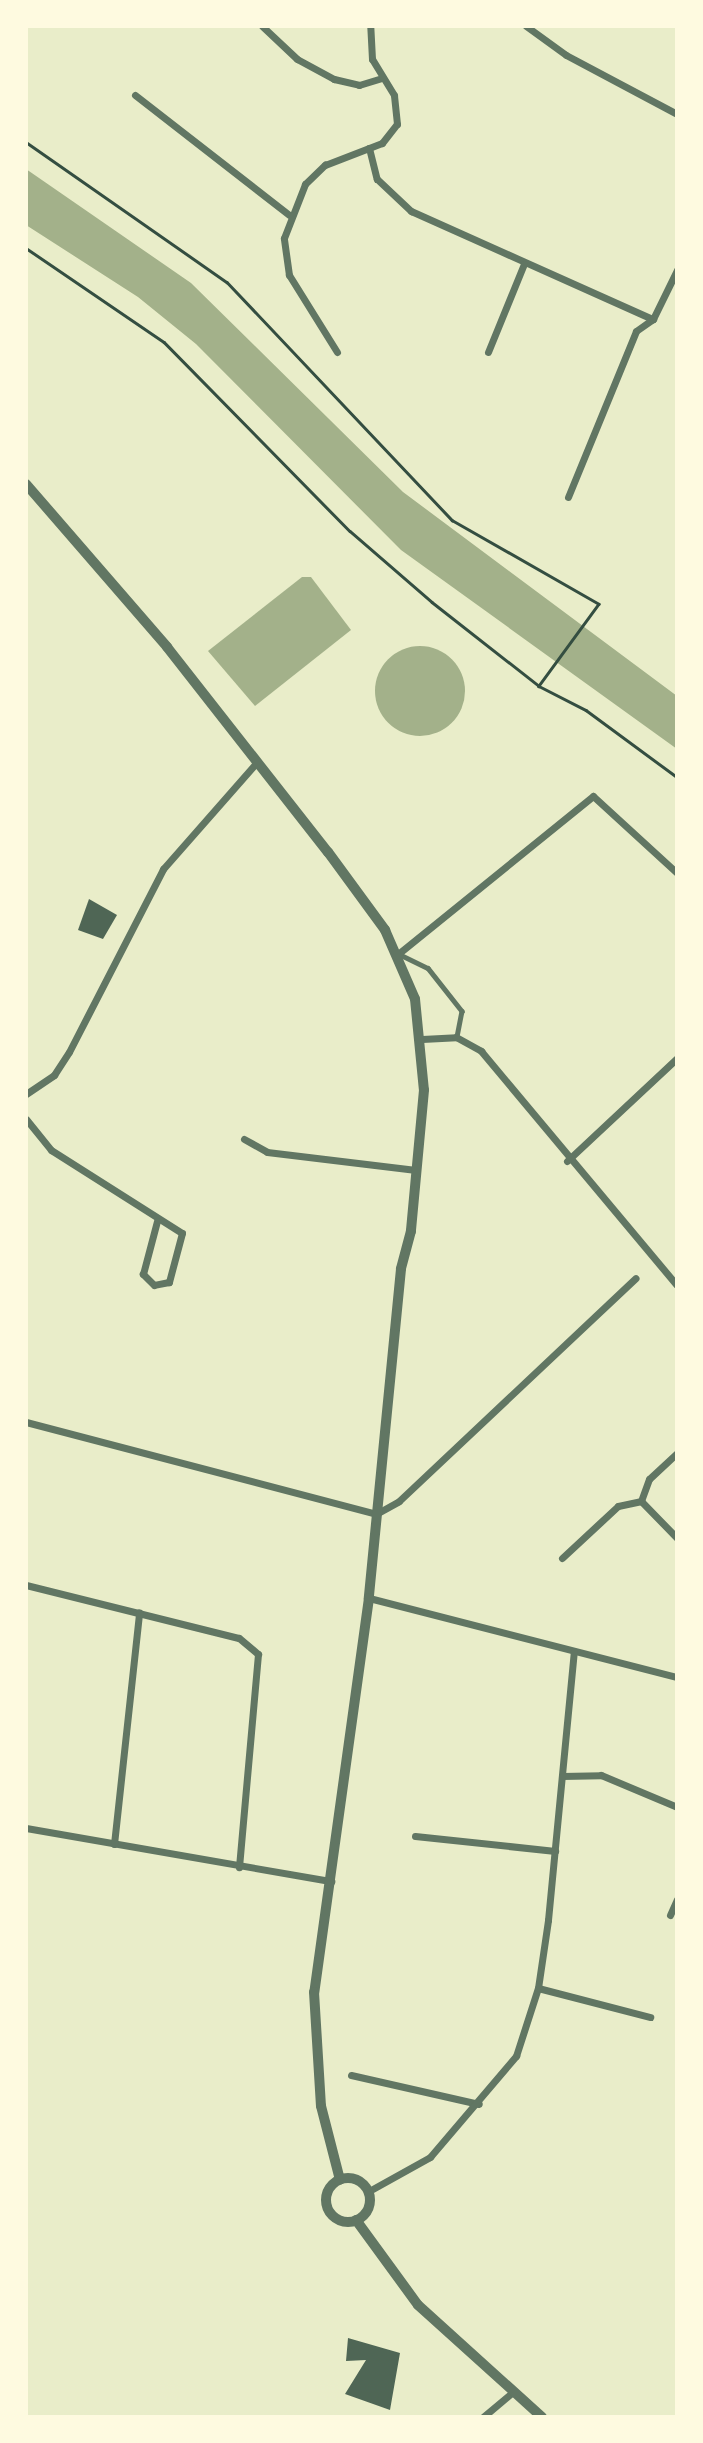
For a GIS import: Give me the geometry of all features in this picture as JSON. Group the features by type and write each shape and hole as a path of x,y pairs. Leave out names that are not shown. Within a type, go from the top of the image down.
{"street":[{"path":"262,26 297,59 334,79 359,85 382,78"},
{"path":"337,352 289,275 289,215 325,165 382,143 397,124 394,94 372,59 370,26"},
{"path":"526,26 566,55 677,114"},
{"path":"135,95 289,215"},
{"path":"369,148 377,179 411,211 524,264 653,319"},
{"path":"488,352 524,264"},
{"path":"568,497 636,331 653,319 677,270"},
{"path":"26,484 257,762 398,954 422,1039 416,1170 376,1514 369,1598 314,1992 315,2057 340,2180"},
{"path":"26,1094 54,1075 69,1052 163,869 257,762"},
{"path":"398,954 593,796 677,873"},
{"path":"422,1039 456,1037 481,1052 567,1161 677,1284"},
{"path":"567,1161 677,1058"},
{"path":"26,1119 51,1150 157,1221 172,1222 182,1233 169,1282 154,1285 143,1274 157,1221"},
{"path":"244,1139 267,1152 416,1170"},
{"path":"26,1422 376,1514 400,1501 636,1278"},
{"path":"641,1502 649,1479 677,1453"},
{"path":"641,1502 677,1538"},
{"path":"562,1558 618,1506 641,1502"},
{"path":"26,1585 239,1638 258,1654 239,1867"},
{"path":"369,1598 677,1677"},
{"path":"114,1844 139,1612"},
{"path":"369,2192 430,2157 478,2104 516,2056 538,1988 555,1851 574,1651"},
{"path":"562,1776 601,1775 677,1807"},
{"path":"26,1828 331,1881"},
{"path":"415,1836 555,1851"},
{"path":"670,1915 677,1899"},
{"path":"538,1988 650,2017"},
{"path":"351,2075 478,2104"},
{"path":"357,2179 369,2192 369,2209 356,2220 340,2220 328,2208 328,2191 340,2180 357,2179"},
{"path":"356,2220 418,2305 542,2417"},
{"path":"484,2417 513,2392"}],"lane":[{"path":"398,954 428,968 462,1011 456,1037"}],"path":[{"path":"26,142 228,282 452,520 595,607 538,686"},
{"path":"26,248 164,342 350,531 538,686 586,710 677,777"}],"shaded area":[{"path":"26,169 191,283 403,492 677,696 677,749 401,550 196,344 138,297 26,225"},
{"path":"302,577 311,577 351,630 255,706 208,651"},
{"path":"420,646 437,649 452,659 462,674 465,691 462,708 452,723 437,733 420,736 403,733 388,723 378,708 375,691 378,674 388,659 403,649"}],"building":[{"path":"89,899 117,915 103,939 78,930"},
{"path":"348,2338 400,2353 390,2410 345,2394 366,2360 346,2361"}]}
